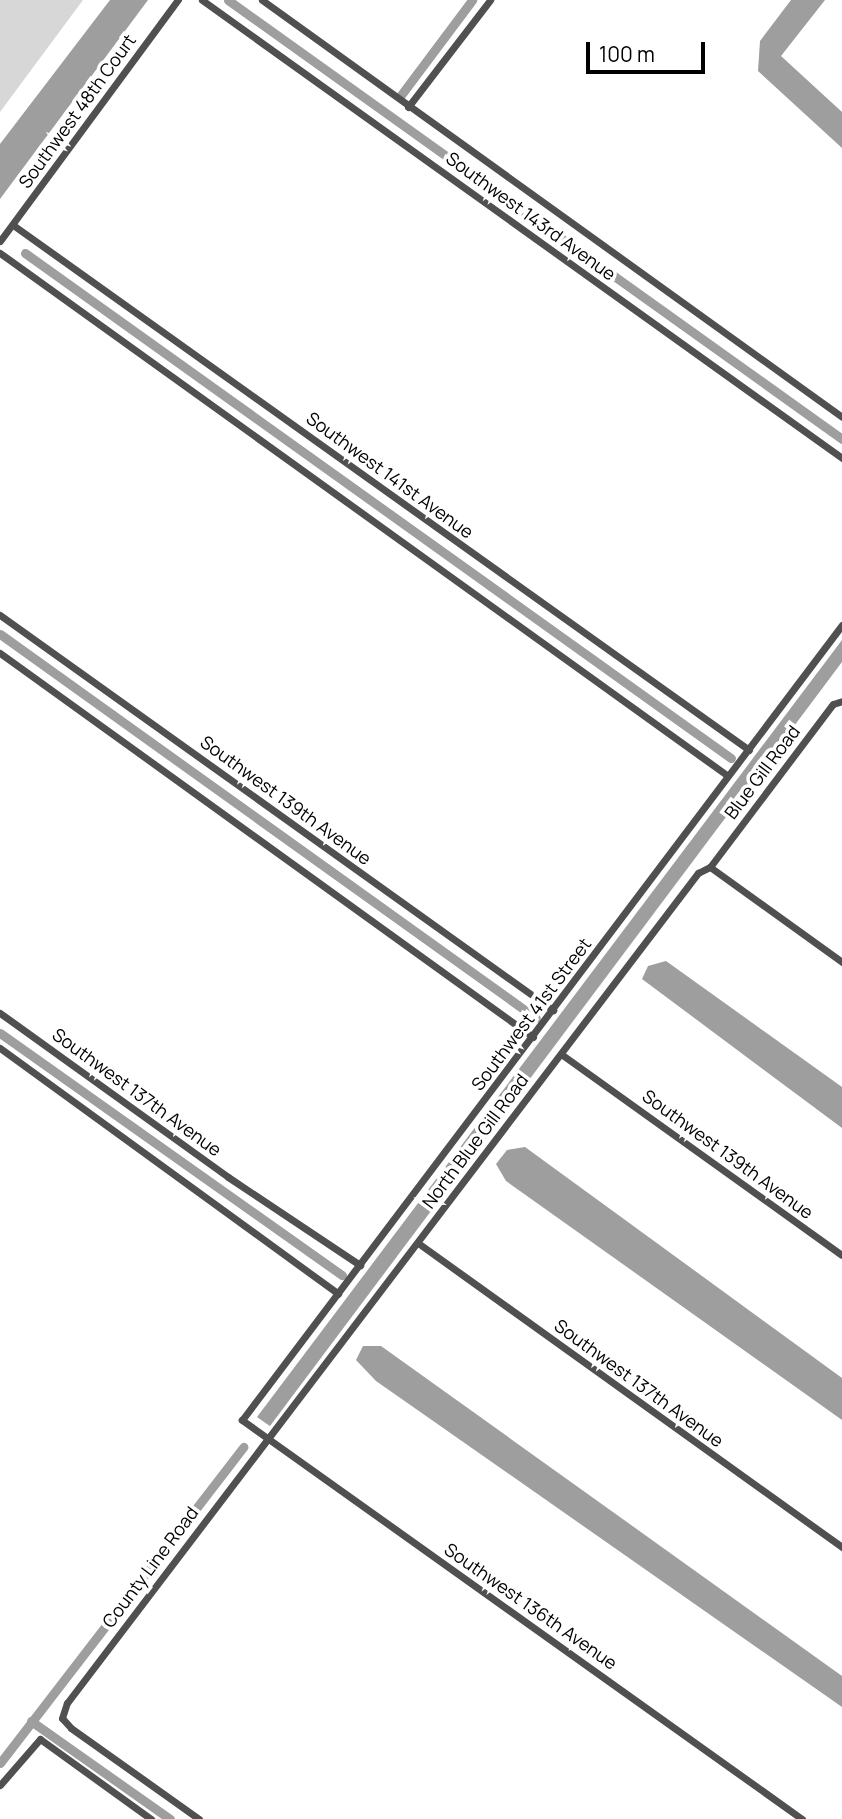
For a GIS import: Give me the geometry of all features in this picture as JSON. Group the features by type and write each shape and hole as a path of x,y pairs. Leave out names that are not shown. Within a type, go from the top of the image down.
{"street":[{"name":"Southwest 48th Court","path":"0,241 178,0"},
{"name":"Southwest 143rd Avenue","path":"202,0 842,458"},
{"name":"Southwest 143rd Avenue","path":"262,0 842,417"},
{"path":"408,107 490,0"},
{"name":"Southwest 141st Avenue","path":"13,225 748,750"},
{"path":"0,253 728,776"},
{"name":"Southwest 139th Avenue","path":"0,615 553,1010"},
{"name":"Southwest 41st Street","path":"242,1420 842,625"},
{"path":"0,653 533,1037"},
{"name":"Blue Gill Road","path":"710,867 833,704 842,701"},
{"path":"710,867 842,962"},
{"name":"North Blue Gill Road","path":"269,1438 698,873 710,867"},
{"name":"Southwest 137th Avenue","path":"0,1013 228,1177 360,1265"},
{"path":"0,1048 338,1294"},
{"name":"Southwest 139th Avenue","path":"561,1054 842,1255"},
{"name":"Southwest 137th Avenue","path":"418,1243 842,1548"},
{"name":"Southwest 136th Avenue","path":"242,1420 802,1819"},
{"name":"County Line Road","path":"200,1819 62,1718 67,1703 269,1438"},
{"path":"0,1785 40,1739 151,1819"}],"shaded area":[{"path":"0,0 83,0 0,112"},
{"path":"110,0 148,0 0,199 0,144"},
{"path":"791,0 825,0 781,56 842,112 842,148 758,71 760,41"},
{"path":"842,640 842,662 270,1426 257,1417"},
{"path":"666,961 842,1087 842,1128 642,979 648,966"},
{"path":"525,1147 842,1378 842,1420 506,1181 496,1164 507,1150"},
{"path":"363,1346 381,1346 842,1676 842,1707 376,1381 356,1360"}],"waterway":[{"path":"228,0 842,439"},
{"path":"401,95 472,0"},
{"path":"25,253 731,758"},
{"path":"0,634 536,1018"},
{"path":"0,1033 342,1275"},
{"path":"0,1763 243,1447"},
{"path":"31,1721 170,1819"}]}
